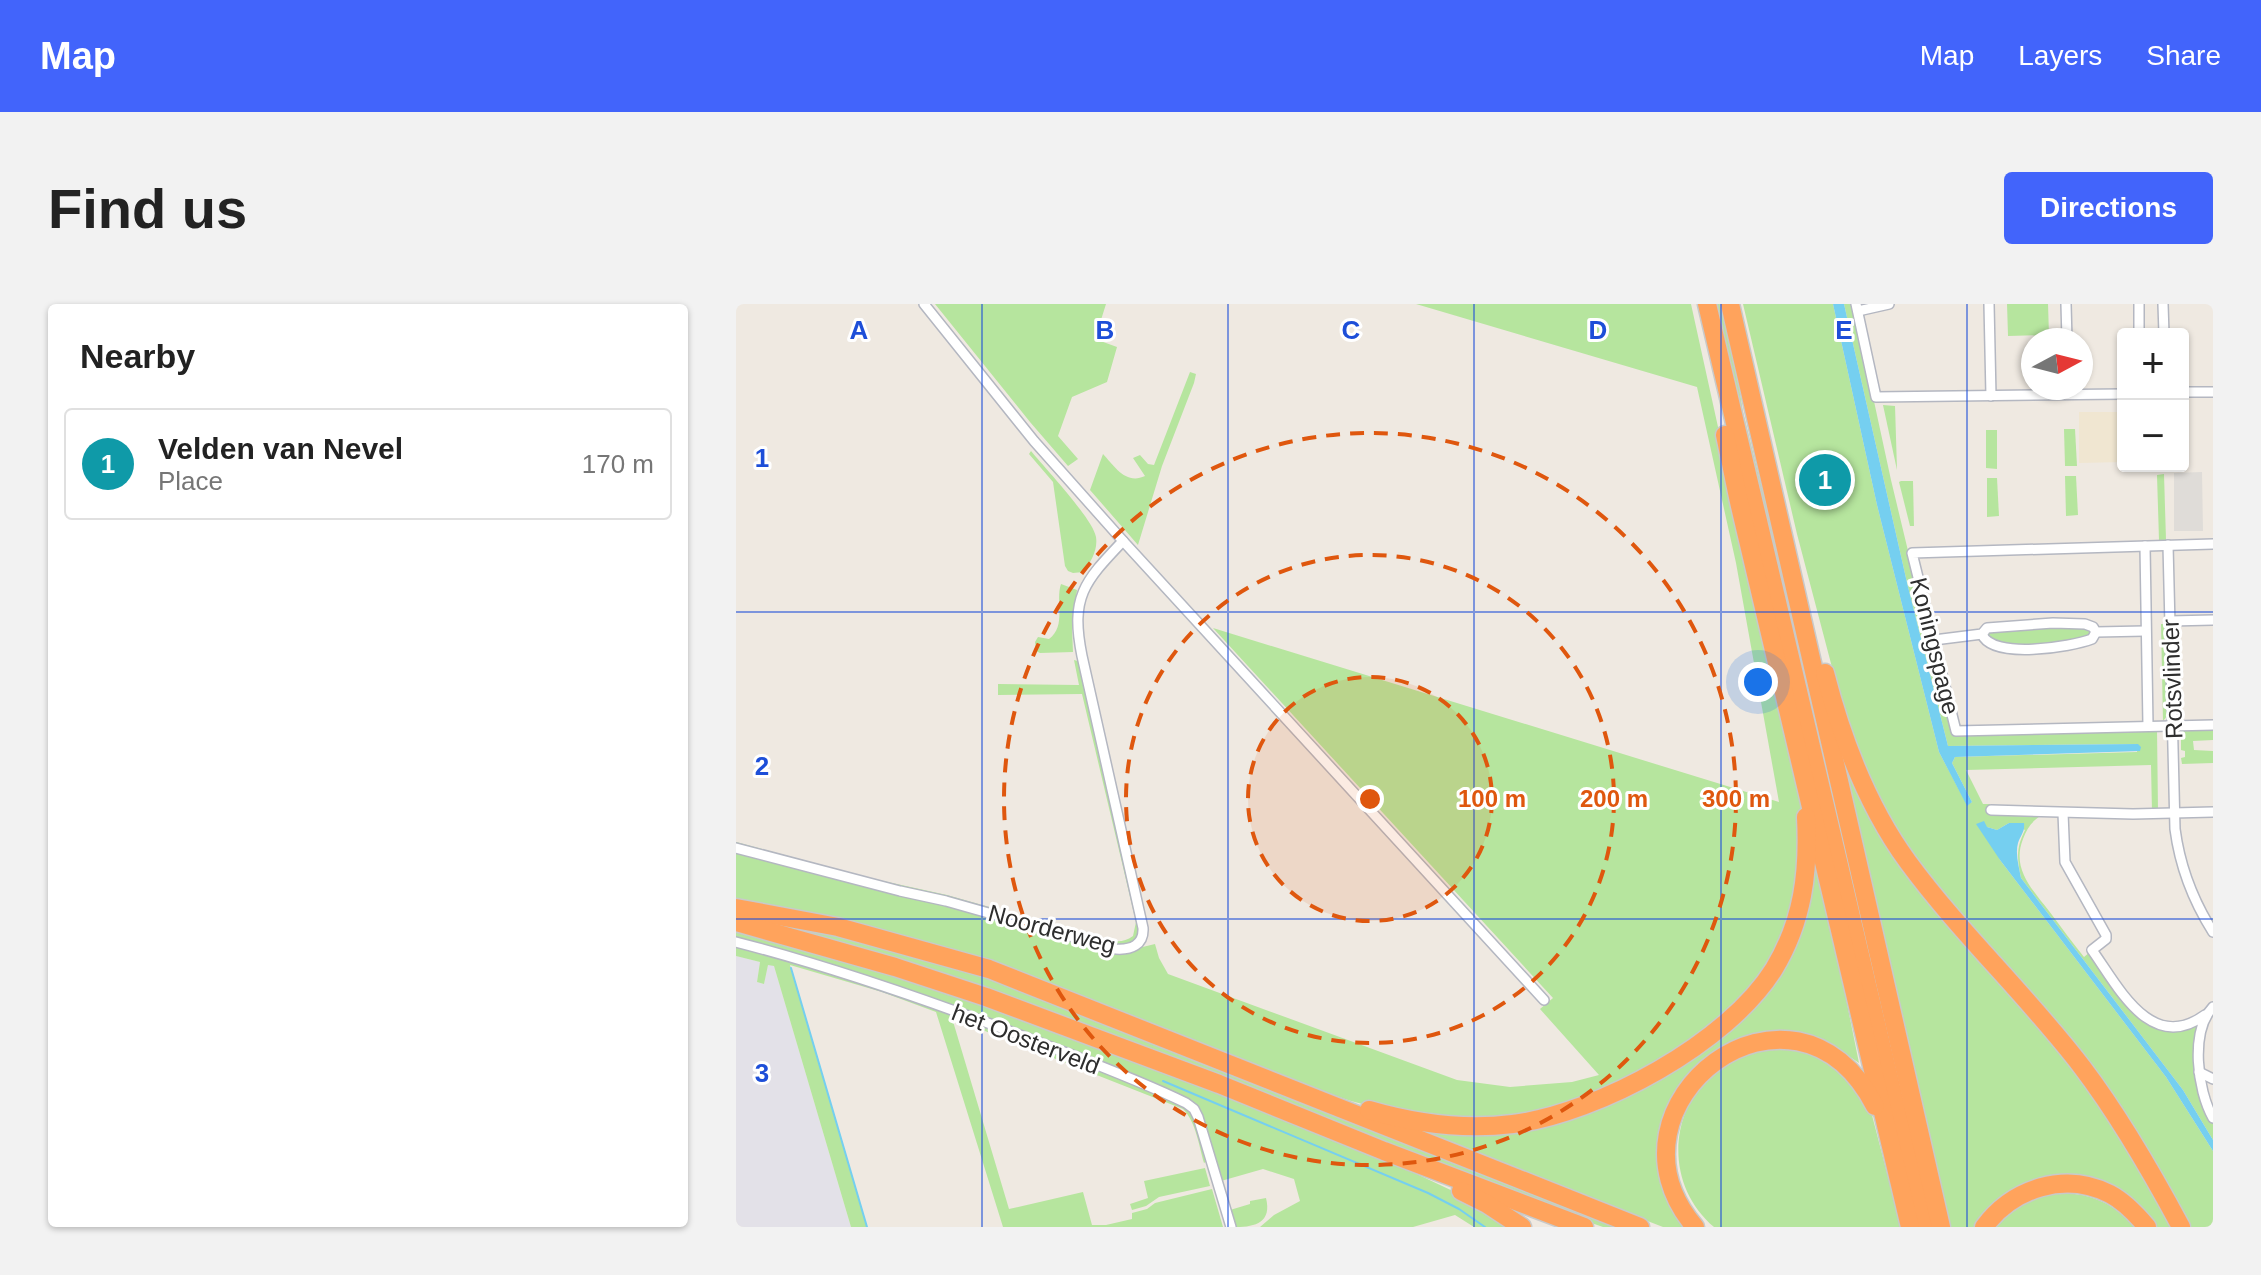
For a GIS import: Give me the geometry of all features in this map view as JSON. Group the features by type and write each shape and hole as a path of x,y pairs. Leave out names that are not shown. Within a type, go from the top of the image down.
{"highway":[{"path":"1707,304 1722,419 1739,502 1910,1227"},
{"path":"1707,304 1924,1227"},
{"path":"1730,304 1941,1227"},
{"path":"1781,528 1852,758 1890,834 1945,909 2081,1065 2126,1130 2181,1227"},
{"path":"1285,1087 1411,1121 1482,1127 1530,1121 1584,1105 1679,1058 1725,1024 1751,999 1773,970 1789,939 1803,897 1807,869 1805,777"},
{"path":"736,908 838,927 989,969 1640,1227"},
{"path":"736,922 895,967 986,997 1219,1084 1576,1224"},
{"path":"1695,1227 1672,1185 1667,1164 1670,1124 1679,1101 1691,1083 1705,1068 1740,1047 1762,1041 1787,1040 1806,1043 1831,1054 1853,1071 1865,1087 1892,1151"},
{"path":"1384,1151 1487,1204 1522,1227"},
{"path":"1984,1227 2003,1205 2018,1196 2032,1189 2064,1183 2109,1193 2131,1209 2147,1227"}],"street":[{"path":"924,304 1034,441 1123,541 1544,1000"},
{"path":"1889,304 1857,308 1876,397 2021,394"},
{"path":"1989,304 1991,396"},
{"path":"2066,304 2067,328"},
{"path":"2139,304 2139,328"},
{"path":"2163,304 2164,328"},
{"path":"2189,392 2213,392"},
{"path":"2093,393 2117,394"},
{"name":"Noorderweg","path":"736,848 946,901 1112,949 1138,944 1143,937 1143,928 1082,656 1077,619 1081,597 1089,579 1123,541"},
{"name":"Koningspage","path":"2213,544 1912,553 1956,731 2213,725"},
{"name":"Rotsvlinder","path":"2168,545 2174,814 2178,850 2197,906 2213,932"},
{"path":"2145,546 2148,726"},
{"path":"2170,621 2213,620"},
{"path":"1934,640 1982,634 1987,628 2053,623 2085,624 2096,632"},
{"path":"2096,632 2145,631"},
{"path":"1982,634 1987,642 2002,647 2043,649 2083,643 2092,639 2096,632"},
{"path":"1991,810 2213,812"},
{"path":"2063,813 2065,862 2106,935 2106,939 2092,950 2135,1007 2150,1021 2177,1028 2193,1023 2213,1007"},
{"name":"het Oosterveld","path":"736,942 954,1011 1077,1057 1186,1103 1198,1117 1231,1227"},
{"path":"2205,1015 2199,1072 2202,1091 2213,1118"},
{"path":"2199,1072 2213,1079"}],"shaded area":[{"path":"2079,412 2117,412 2117,462 2079,463"},
{"path":"2202,472 2203,531 2174,531 2174,473"},
{"path":"736,956 760,962 757,982 764,984 768,964 774,966 851,1227 736,1227"}],"green space":[{"path":"935,304 1106,304 1095,339 1117,347 1107,382 1072,397 1058,436 1078,459 1068,466"},
{"path":"1416,304 1691,304 1806,838 1797,900 1771,961 1751,990 1697,1036 1641,1071 1586,1096 1535,1112 1451,1121 1381,1109 1285,1079 1005,970 736,905 736,850 1122,952 1155,944 1168,974 1457,1080 1510,1087 1572,1082 1599,1075 1540,1009 1553,998 1213,628 1779,802 1736,563 1697,387"},
{"path":"1712,304 1722,304 1743,412 1803,654 1918,1168"},
{"path":"1743,304 1833,304 1877,505 1939,752 1967,805 1972,802 1952,763 1955,757 2137,752 2138,744 1948,746 1908,587 1844,304 1853,304 1891,480 1952,734 2157,729 2158,811 2152,812 2151,765 1966,770 1983,804 1990,804 1990,812 2042,815 2028,828 2020,850 2026,878 2084,957 2090,952 2133,1011 2154,1027 2165,1030 2197,1024 2200,1027 2202,1103 2213,1124 2213,1140 2183,1090 2021,878 2018,853 2025,830 2009,823 1997,830 1987,827 2000,860 2166,1077 2213,1151 2213,1227 2187,1227 2145,1150 1918,862 1881,802 1859,756 1839,694 1797,534"},
{"path":"2007,304 2048,304 2049,328 2021,328 2021,336 2008,336"},
{"path":"1190,372 1196,374 1194,383 1162,466 1138,545 1090,490 1103,454 1127,476 1145,476 1133,458 1140,455 1148,464 1154,465"},
{"path":"1883,405 1895,406 1897,470"},
{"path":"2064,429 2075,429 2077,466 2065,466"},
{"path":"1986,430 1997,430 1997,469 1986,468"},
{"path":"1031,451 1078,506 1093,529 1096,547 1083,572 1073,573 1065,566 1053,482 1029,454"},
{"path":"2164,474 2166,540 2159,540 2157,475"},
{"path":"2065,476 2076,476 2078,515 2066,516"},
{"path":"1987,478 1997,478 1999,516 1987,517"},
{"path":"1901,481 1913,481 1914,526 1910,526"},
{"path":"1061,584 1077,590 1072,629 1073,652 1040,653 1036,651 1038,637 1049,639 1058,627"},
{"path":"2161,624 2165,624 2168,715 2163,721"},
{"path":"2038,626 2086,628 2091,633 2090,636 2064,643 2028,645 1990,641 1986,632"},
{"path":"1074,660 1081,662 1140,931 1138,939 1124,947 736,846 736,842 947,895 1097,938 1116,941 1129,939 1133,936 1136,922 1082,694 998,695 998,684 1079,685"},
{"path":"1835,721 1863,792 2093,1089 2175,1227 2152,1227 2072,1179 1978,1227 1950,1227"},
{"path":"2213,728 2213,740 2193,741 2194,750 2213,751 2213,763 2182,764 2185,751 2181,750 2181,730"},
{"path":"1817,855 1859,1063 1828,1042 1781,1032 1740,1038 1703,1060 1686,1080 1663,1149 1692,1227 1663,1227 1376,1116 1537,1124 1730,1028 1808,907"},
{"path":"775,917 983,972 1636,1227 1603,1227 1493,1189 778,930"},
{"path":"736,925 983,1000 1404,1168 1457,1193 1513,1227 1474,1227 1455,1215 1413,1227 1260,1227 1274,1215 1300,1201 1294,1179 1263,1169 1221,1181 1199,1113 1074,1053 736,940"},
{"path":"736,945 820,968 980,1022 1185,1105 1193,1112 1207,1161 1204,1163 1194,1127 1183,1109 952,1018 1009,1209 1083,1192 1092,1225 1106,1225 1132,1219 1132,1213 1155,1203 1212,1189 1223,1227 1003,1227 936,1012 882,992 790,965 867,1227 851,1227 774,966 768,965 764,984 757,982 760,962 736,956"},
{"path":"1762,1047 1811,1050 1866,1092 1901,1227 1714,1227 1699,1211 1681,1174 1678,1154 1685,1113 1708,1077 1726,1064"},
{"path":"1205,1168 1210,1186 1159,1197 1146,1206 1132,1210 1130,1204 1148,1198 1144,1181"},
{"path":"2059,1193 2102,1201 2136,1227 1992,1227 2022,1204"},
{"path":"1266,1198 1267,1213 1261,1222 1236,1227 1230,1210"}],"water":[{"path":"1833,304 1844,304 1908,587 1948,746 2138,744 2140,751 1955,757 1952,763 1972,802 1967,806 1939,752 1877,505"},
{"path":"1984,821 1987,827 1997,830 2009,823 2024,823 2017,852 2021,878 2183,1090 2213,1140 2213,1151 2166,1077 2000,860 1976,824"}],"waterway":[{"path":"791,968 867,1227"},
{"path":"1163,1081 1428,1193 1485,1227"}],"place":[{"name":"Velden van Nevel","path":"1825,480"}]}
